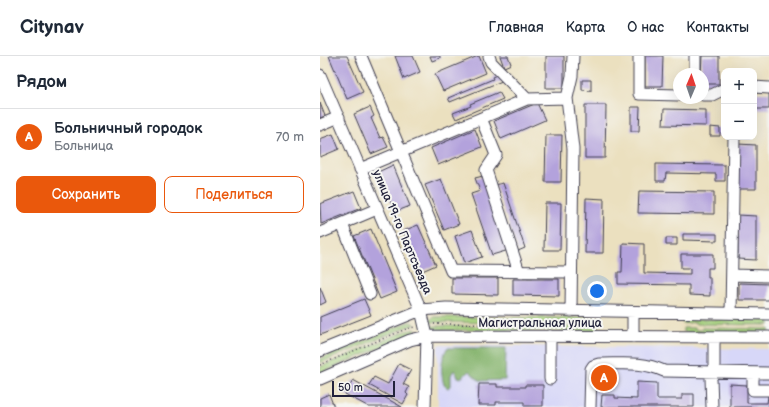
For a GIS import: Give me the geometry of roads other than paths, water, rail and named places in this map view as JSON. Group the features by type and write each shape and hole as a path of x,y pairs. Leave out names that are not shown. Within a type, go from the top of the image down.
{"street":[{"path":"361,56 451,271 571,272"},
{"path":"489,56 491,62 527,99"},
{"path":"571,311 573,149 566,98 572,76 573,56"},
{"path":"639,56 639,94 673,95"},
{"path":"695,56 695,68"},
{"name":"улица 19-го Партсъезда","path":"320,75 421,310 426,336 425,407"},
{"path":"757,87 769,88"},
{"path":"709,96 712,96 721,91"},
{"path":"360,169 527,99 566,98"},
{"path":"320,125 339,117"},
{"path":"481,118 496,155 486,170 519,272"},
{"path":"731,314 734,140"},
{"path":"320,233 377,209"},
{"path":"342,224 370,294"},
{"path":"732,275 769,276"},
{"name":"Магистральная улица","path":"320,351 421,310 446,308 769,314"},
{"path":"633,312 633,337"},
{"name":"Магистральная улица","path":"320,378 410,340 426,336 769,337"},
{"path":"550,336 550,379"},
{"path":"712,407 711,378 714,372 714,337"},
{"path":"590,407 591,370 593,366 599,364 643,364 653,366 664,371 769,373"},
{"path":"753,373 753,390 769,390"}],"place":[{"name":"Больничный городок","path":"604,378"}]}
